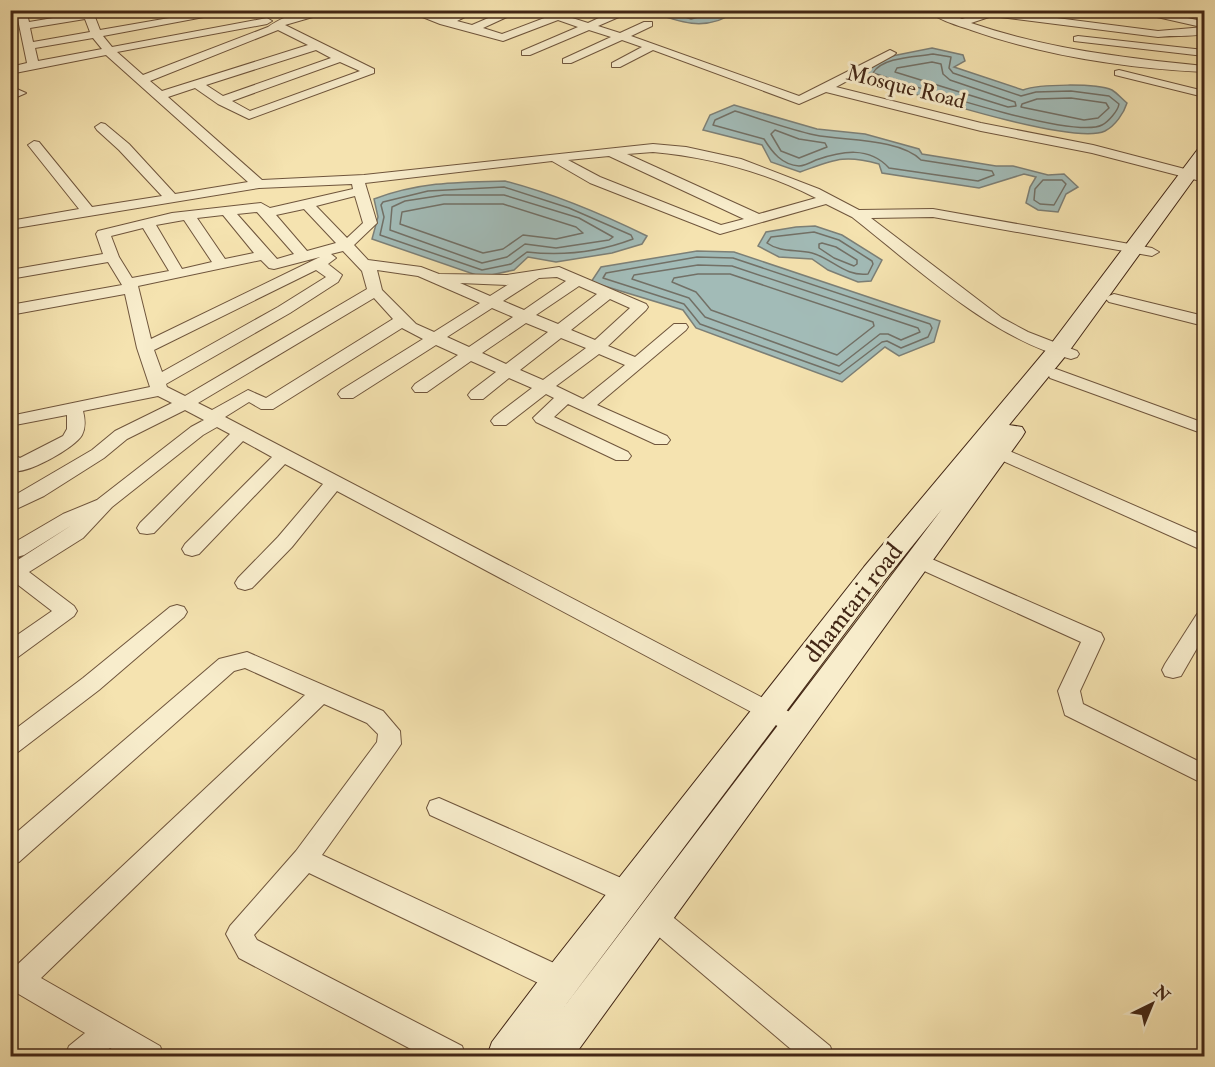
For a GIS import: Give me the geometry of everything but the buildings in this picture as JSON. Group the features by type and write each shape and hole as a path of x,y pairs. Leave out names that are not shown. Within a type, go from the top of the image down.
{"main road":[{"path":"551,1056 998,452 1062,359 1114,299 1143,250 1202,177"},
{"name":"dhamtari road","path":"506,1056 874,574 1062,359 1143,250"}],"street":[{"path":"21,10 33,65"},
{"path":"24,26 88,13 118,10"},
{"path":"28,46 236,10"},
{"path":"196,84 249,115 370,70 317,46 256,10"},
{"path":"141,80 275,23 332,10"},
{"path":"444,22 473,10"},
{"path":"472,29 517,10"},
{"name":"Mosque Road","path":"536,10 652,46 800,100 825,88 981,128 1093,149 1202,177"},
{"path":"419,12 444,22 503,38 571,10"},
{"path":"931,10 959,24 1038,48 1077,55 1204,69"},
{"path":"1131,10 1162,13 1204,24"},
{"path":"526,52 624,11"},
{"path":"88,13 96,34 109,51 260,184"},
{"path":"959,24 991,13 1158,34 1204,30"},
{"path":"10,71 109,51 275,23"},
{"path":"567,61 648,24"},
{"path":"1078,39 1204,54"},
{"path":"159,96 317,46"},
{"path":"616,65 652,46"},
{"path":"825,88 890,53"},
{"path":"222,101 340,58"},
{"path":"1119,73 1204,94"},
{"path":"10,89 20,93 10,97"},
{"path":"101,127 124,147 172,198"},
{"path":"34,145 89,212"},
{"path":"10,225 260,184 358,185 554,157 653,148 696,153 736,162 828,199 857,214 996,321 1062,359 1204,429"},
{"path":"612,152 757,219"},
{"path":"554,157 596,180 720,230 828,199"},
{"path":"267,213 307,204 358,185"},
{"path":"145,348 311,260 346,247 359,237 370,223 358,185"},
{"path":"307,204 364,264 369,270 375,291 410,327 661,440"},
{"path":"10,421 74,408 159,386 333,279 334,275 311,260 261,207 188,215 103,234 112,257 131,286 145,348 159,386 185,404 795,725"},
{"path":"227,211 274,265 311,260"},
{"path":"857,214 933,213 1143,250"},
{"path":"188,215 221,264"},
{"path":"147,223 178,274"},
{"path":"10,310 131,286 264,255"},
{"path":"10,275 112,257"},
{"path":"364,264 421,272 637,364"},
{"path":"435,278 507,280 559,272 640,308 596,348 500,421"},
{"path":"347,394 536,274"},
{"path":"421,388 576,280"},
{"path":"10,506 98,454 121,435 185,404 375,291"},
{"path":"477,395 606,294"},
{"path":"1114,299 1204,321"},
{"path":"10,651 67,611 13,574 76,533 105,503 197,431 248,395 267,405 403,320"},
{"path":"572,432 591,408 637,364 681,327"},
{"path":"566,397 542,418 622,456"},
{"path":"10,459 18,467 69,440 75,434 77,422 74,408"},
{"path":"147,528 203,474 241,433"},
{"path":"998,452 1204,544"},
{"path":"192,549 283,455"},
{"path":"245,583 285,542 334,482"},
{"path":"17,550 70,518 105,503"},
{"path":"918,560 1094,639 1069,691 1073,709 1204,775"},
{"path":"10,746 91,684 177,612"},
{"path":"1173,670 1204,619"},
{"path":"10,854 228,665 247,660 322,692 375,717 389,730 388,744 305,859 239,934 248,949 452,1056"},
{"path":"150,1056 15,977 322,692"},
{"path":"439,808 620,889 627,895"},
{"path":"305,859 561,981"},
{"path":"654,917 820,1056"},
{"path":"79,1056 108,1031"}],"water":[{"path":"648,11 737,11 725,18 703,24 682,22"},
{"path":"932,48 963,55 965,61 954,67 1023,90 1054,86 1094,86 1112,90 1127,103 1119,119 1105,131 1087,134 1061,131 991,116 921,96 872,81 861,70 887,57"},
{"path":"734,105 817,129 865,134 919,149 922,154 996,166 1013,166 1048,175 1064,174 1078,187 1066,194 1058,212 1038,210 1026,203 1030,187 1036,177 1024,174 979,188 882,173 879,164 856,159 830,162 800,172 771,162 762,145 703,130 710,115"},
{"path":"505,181 577,205 647,236 642,244 612,253 556,262 528,257 514,270 482,277 372,239 378,217 374,199 423,186"},
{"path":"815,226 842,235 882,260 871,281 858,282 828,270 812,259 779,257 758,246 766,232"},
{"path":"697,251 734,252 940,321 934,342 899,356 885,347 842,382 696,328 683,310 591,282 601,267"}]}
